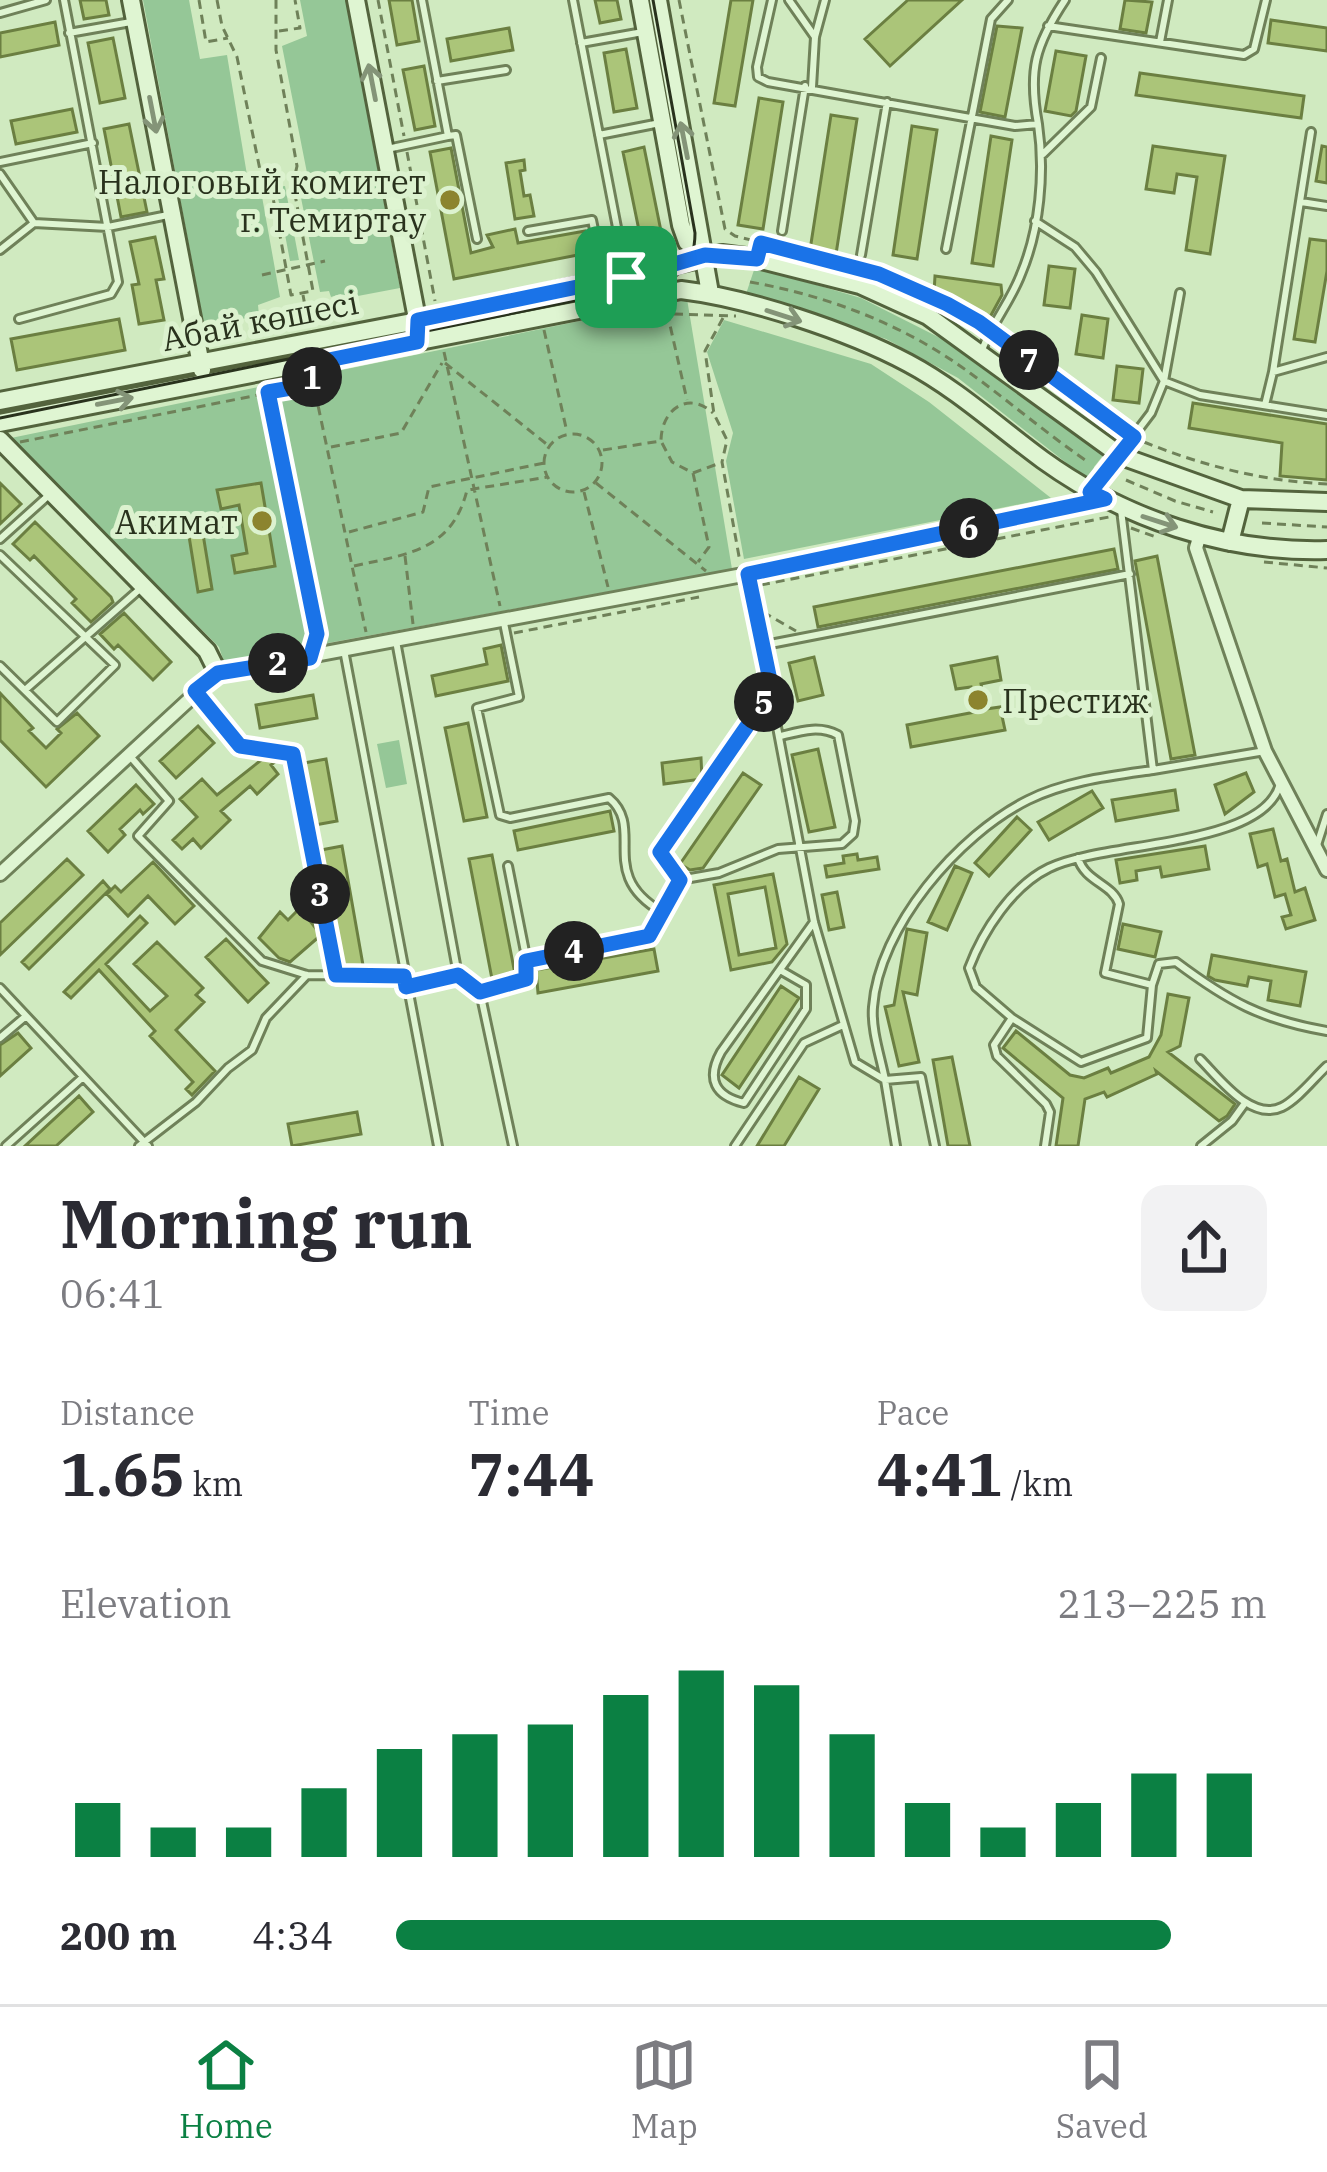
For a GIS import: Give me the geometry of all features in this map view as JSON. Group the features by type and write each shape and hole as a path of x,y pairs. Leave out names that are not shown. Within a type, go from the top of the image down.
{"street":[{"path":"131,0 204,383"},
{"path":"356,0 418,320 417,342"},
{"path":"640,0 663,122 690,223 705,255 710,293"},
{"path":"658,0 690,223 679,253 666,267"},
{"path":"690,223 710,238 755,258"},
{"name":"Абай көшесі","path":"0,400 438,317 705,255 755,258 860,286 928,316 1120,456 1241,499 1327,502"},
{"path":"0,423 681,290 710,293 744,312 872,346 909,364 1106,507 1230,542 1270,549 1327,550"},
{"path":"4,444 207,651 218,673"},
{"path":"1230,542 1241,499"},
{"path":"2,868 218,673 715,573 747,575 1106,507"},
{"path":"1200,534 1196,548 1265,751 1327,870"}],"lane":[{"path":"0,13 46,0"},
{"path":"19,319 111,294 118,282 64,0"},
{"path":"422,0 448,136"},
{"path":"573,0 626,277"},
{"path":"772,0 758,77 1015,126 1038,124"},
{"path":"790,0 815,37"},
{"path":"782,231 824,0"},
{"path":"946,249 991,19 1008,0"},
{"path":"981,355 1022,273 1035,221 1043,154 1031,88 1036,52 1065,0"},
{"path":"1160,42 1168,0"},
{"path":"1048,26 1244,55 1254,49 1266,0"},
{"path":"70,33 135,21"},
{"path":"581,43 646,32"},
{"path":"1043,154 1091,106 1101,58"},
{"path":"437,81 506,70"},
{"path":"861,255 887,102"},
{"path":"599,135 663,122"},
{"path":"1265,405 1310,132"},
{"path":"384,150 456,135 477,239"},
{"path":"0,163 93,143"},
{"path":"0,174 34,223"},
{"path":"1300,202 1327,206"},
{"path":"0,250 34,223 108,226 172,214"},
{"path":"528,231 592,220 604,282"},
{"path":"1035,221 1075,247 1096,272 1164,381 1200,394 1327,415"},
{"path":"1153,770 1130,574 1106,507 1120,456 1151,413 1164,381 1180,293"},
{"path":"1273,372 1327,357"},
{"path":"0,539 52,493"},
{"path":"0,555 115,664 57,722 0,666"},
{"path":"764,645 1130,574"},
{"path":"747,575 814,922 842,1025 855,1062 885,1080 921,1077 935,1146"},
{"path":"25,691 143,586"},
{"path":"503,619 519,698 477,708 500,815 511,818 609,798 618,805 624,822 624,868 632,886 662,912"},
{"path":"396,640 458,975 480,992 513,1146"},
{"path":"344,650 438,1146"},
{"path":"680,880 660,852 772,690"},
{"path":"195,691 240,746 293,754 336,975"},
{"path":"680,880 719,873 778,849 842,844 853,834 855,821 838,735 827,729 808,729 781,736"},
{"path":"896,1146 872,1009 901,923 951,855 1027,800 1088,780 1265,751"},
{"path":"128,754 169,801 138,836 262,961 307,975 404,976"},
{"path":"1280,784 1277,795 1261,809 1222,830 1078,858 1035,877 1009,901 976,949 969,968 976,987 1012,1018 1081,1062 1147,1038 1159,964 1176,962 1244,1009 1284,1024 1327,1031"},
{"path":"1317,845 1327,814"},
{"path":"1078,858 1082,871 1116,894 1119,904 1105,973 1152,985"},
{"path":"480,992 526,979 508,866"},
{"path":"526,961 649,936 680,880"},
{"path":"780,970 806,985 806,1010 744,1103 731,1100 713,1082 715,1063 780,970 814,922"},
{"path":"0,988 144,1145 252,1050 266,1018 307,975"},
{"path":"406,987 458,975"},
{"path":"0,1038 26,1016"},
{"path":"1012,1018 994,1045 997,1056 1046,1104 1050,1112 1045,1146"},
{"path":"735,1146 804,1043 842,1025"},
{"path":"1200,1059 1245,1102 1265,1110 1282,1107 1327,1066"},
{"path":"6,1146 83,1077"},
{"path":"1201,1146 1245,1102"}],"path":[{"path":"199,0 206,41 229,38"},
{"path":"217,0 221,26 237,57 260,170 272,187 291,296 313,291 293,184 297,166 276,50 276,0"},
{"path":"278,31 300,28 295,0"},
{"path":"378,0 438,317"},
{"path":"679,0 725,229 735,236 879,274 947,304 1134,437 1199,464 1275,482 1327,484"},
{"path":"644,313 744,312 755,258"},
{"path":"262,275 326,261"},
{"path":"303,293 305,306"},
{"path":"668,312 688,402"},
{"path":"725,315 705,351 714,414 727,440 722,462 747,575 1106,507 1160,538"},
{"path":"557,326 544,330 567,434"},
{"path":"443,362 549,446"},
{"path":"327,448 401,433 443,362"},
{"path":"443,362 503,619"},
{"path":"309,364 369,645"},
{"path":"266,380 317,634 310,658"},
{"path":"4,444 314,384"},
{"path":"714,414 703,404 676,406 664,417 662,441 672,462 693,473 722,462"},
{"path":"567,434 586,436 600,451 602,466 595,482 570,492 557,487 544,463 549,446 567,434"},
{"path":"600,451 662,441"},
{"path":"345,532 424,512 429,488 544,463"},
{"path":"693,473 709,547 696,564"},
{"path":"352,566 433,545 462,509 467,490 548,477"},
{"path":"1126,480 1214,512"},
{"path":"595,482 696,564 715,573"},
{"path":"584,490 608,586"},
{"path":"1262,523 1327,527"},
{"path":"404,554 414,610 412,636"},
{"path":"506,635 702,596"},
{"path":"756,608 807,637"}],"green space":[{"path":"143,0 189,0 200,59 227,55 250,193 261,191 280,297 258,305 259,316 204,326"},
{"path":"300,0 346,0 400,288 342,299 341,294 331,297 329,291 320,292 298,183 308,178 282,46 307,36"},
{"path":"285,186 299,260 290,261 276,187"},
{"path":"755,267 861,298 954,345 1105,453 1094,467 1092,483 958,378 886,339 746,294"},
{"path":"687,299 732,569 224,662 219,647 11,438"},
{"path":"724,320 871,364 929,402 1051,498 744,559 726,461 733,433 707,352"},
{"path":"399,740 407,784 386,788 377,744"}],"building":[{"path":"80,0 106,0 109,15 84,19"},
{"path":"389,0 412,0 419,41 397,45"},
{"path":"595,0 617,0 621,19 600,23"},
{"path":"731,0 753,0 735,106 714,103"},
{"path":"908,0 962,0 890,66 865,39"},
{"path":"1125,0 1152,2 1146,33 1120,29"},
{"path":"1271,20 1327,28 1327,51 1268,43"},
{"path":"55,22 59,45 0,57 0,33"},
{"path":"997,26 1022,28 1005,117 980,112"},
{"path":"509,28 513,50 451,61 447,39"},
{"path":"113,38 125,98 100,103 88,43"},
{"path":"626,49 637,108 614,112 604,53"},
{"path":"1056,51 1086,56 1076,111 1071,116 1045,111"},
{"path":"424,66 435,126 415,130 403,70"},
{"path":"1140,73 1304,96 1301,118 1136,95"},
{"path":"759,98 783,102 763,229 738,225"},
{"path":"72,109 77,132 16,144 11,121"},
{"path":"831,115 857,119 836,254 810,250"},
{"path":"129,124 147,212 121,217 104,129"},
{"path":"912,126 937,130 917,259 893,255"},
{"path":"991,136 1012,140 993,266 972,263"},
{"path":"1153,146 1225,156 1210,254 1186,250 1197,177 1177,174 1174,193 1146,189"},
{"path":"1322,146 1327,147 1327,183 1316,181"},
{"path":"644,147 663,241 642,245 623,152"},
{"path":"451,148 471,253 493,247 487,235 515,229 518,243 585,231 588,253 454,279 430,152"},
{"path":"524,160 525,170 520,171 524,196 530,195 534,216 515,219 506,163"},
{"path":"155,237 164,279 156,280 164,320 139,324 132,285 139,284 130,242"},
{"path":"1310,239 1327,241 1315,342 1294,339"},
{"path":"1049,266 1075,269 1070,308 1044,305"},
{"path":"935,276 1001,285 1002,295 990,317 934,293"},
{"path":"1082,315 1108,319 1103,358 1076,354"},
{"path":"119,319 125,350 17,370 11,339"},
{"path":"1117,366 1143,369 1139,403 1113,400"},
{"path":"1193,403 1327,424 1327,480 1280,476 1282,443 1189,428"},
{"path":"0,483 21,504 0,524"},
{"path":"261,483 275,566 235,573 232,556 247,553 239,505 221,509 217,490"},
{"path":"35,522 111,597 113,602 91,622 72,603 76,599 34,556 30,560 13,544"},
{"path":"202,528 212,589 198,592 188,530"},
{"path":"1114,549 1118,569 818,627 814,607"},
{"path":"1157,556 1195,755 1171,759 1135,561"},
{"path":"124,613 171,662 153,680 100,634"},
{"path":"501,645 508,681 436,696 432,676 487,664 484,649"},
{"path":"814,657 823,695 798,701 789,663"},
{"name":"Престиж","path":"997,657 1001,680 981,684 986,709 1000,707 1005,730 911,747 907,725 975,712 971,687 956,689 951,666"},
{"path":"0,693 46,748 61,733 57,729 77,713 99,736 46,787 0,740"},
{"path":"313,695 317,718 260,728 256,705"},
{"path":"468,723 487,817 464,821 445,728"},
{"path":"198,726 214,743 176,778 160,761"},
{"path":"818,749 835,827 809,832 792,755"},
{"path":"265,757 276,761 271,765 278,774 257,794 250,786 221,811 230,820 201,848 193,839 182,849 173,840 197,817 180,799 202,779 217,795"},
{"path":"701,758 702,779 664,784 662,763"},
{"path":"326,759 337,821 315,825 304,763"},
{"path":"743,773 761,785 703,868 690,870 680,864"},
{"path":"1246,773 1254,792 1225,814 1215,785"},
{"path":"136,785 154,804 120,829 125,835 108,852 88,831"},
{"path":"1175,790 1178,810 1116,821 1112,800"},
{"path":"1092,791 1103,808 1049,840 1038,822"},
{"path":"610,811 614,831 518,850 514,831"},
{"path":"1017,817 1031,830 989,876 975,863"},
{"path":"1273,829 1295,892 1305,888 1315,920 1286,929 1282,917 1291,915 1285,894 1275,897 1267,864 1258,867 1250,834"},
{"path":"342,846 363,965 348,968 342,968 321,850"},
{"path":"1205,846 1209,869 1162,877 1160,867 1136,871 1137,880 1120,883 1116,860"},
{"path":"857,854 858,860 877,857 879,869 827,877 825,866 844,863 843,856"},
{"path":"492,855 515,974 492,979 469,859"},
{"path":"67,859 83,875 0,955 0,923"},
{"path":"153,862 194,906 175,924 148,896 128,916 107,894 115,886 121,892"},
{"path":"955,866 972,873 947,930 928,922"},
{"path":"773,874 787,944 772,962 731,970 714,885","holes":["765,887 776,948 739,955 728,894"]},
{"path":"103,881 110,889 29,969 22,962"},
{"path":"837,892 844,927 829,930 822,895"},
{"path":"300,908 321,935 290,962 259,938 280,912 288,920"},
{"path":"140,916 147,923 106,964 150,1011 167,996 134,964 157,942 203,988 196,995 204,1002 176,1030 215,1071 192,1095 186,1089 193,1082 150,1036 155,1031 99,970 71,998 64,992"},
{"path":"1123,924 1161,932 1155,957 1118,949"},
{"path":"907,929 927,933 917,995 903,992 919,1062 899,1066 885,1007 894,1005"},
{"path":"226,939 268,983 248,1002 206,957"},
{"path":"654,949 658,971 538,993 536,970"},
{"path":"1212,955 1306,972 1300,1006 1268,1000 1271,981 1249,977 1247,986 1208,976"},
{"path":"781,986 799,998 739,1088 722,1075"},
{"path":"1168,994 1189,998 1180,1046 1168,1052 1235,1104 1227,1116 1219,1121 1156,1071 1107,1097 1104,1092 1085,1099 1078,1146 1056,1146 1063,1098 1003,1048 1016,1031 1070,1075 1084,1078 1108,1068 1111,1073 1149,1057 1161,1035"},
{"path":"18,1033 31,1048 0,1076 0,1045"},
{"path":"952,1057 970,1146 948,1146 933,1060"},
{"path":"799,1077 819,1089 784,1146 757,1146"},
{"path":"79,1096 93,1112 56,1146 25,1146"},
{"path":"357,1112 361,1134 292,1146 288,1124"}],"tram line":[{"path":"0,418 673,278 688,262 695,233 653,0"}],"place":[{"name":"Налоговый комитет г. Темиртау","path":"450,200"},
{"name":"Акимат","path":"262,521"},
{"name":"Престиж","path":"978,700"}],"route":[{"path":"761,243 879,274 979,322 1134,437 1090,492 1105,499 748,574 772,690 660,852 680,880 649,936 526,961 526,979 480,992 458,975 406,987 404,976 336,975 293,754 240,746 195,691 218,673 310,658 317,634 268,392 314,384 309,364 417,342 418,320 626,277 705,255 757,259 761,243"}]}
